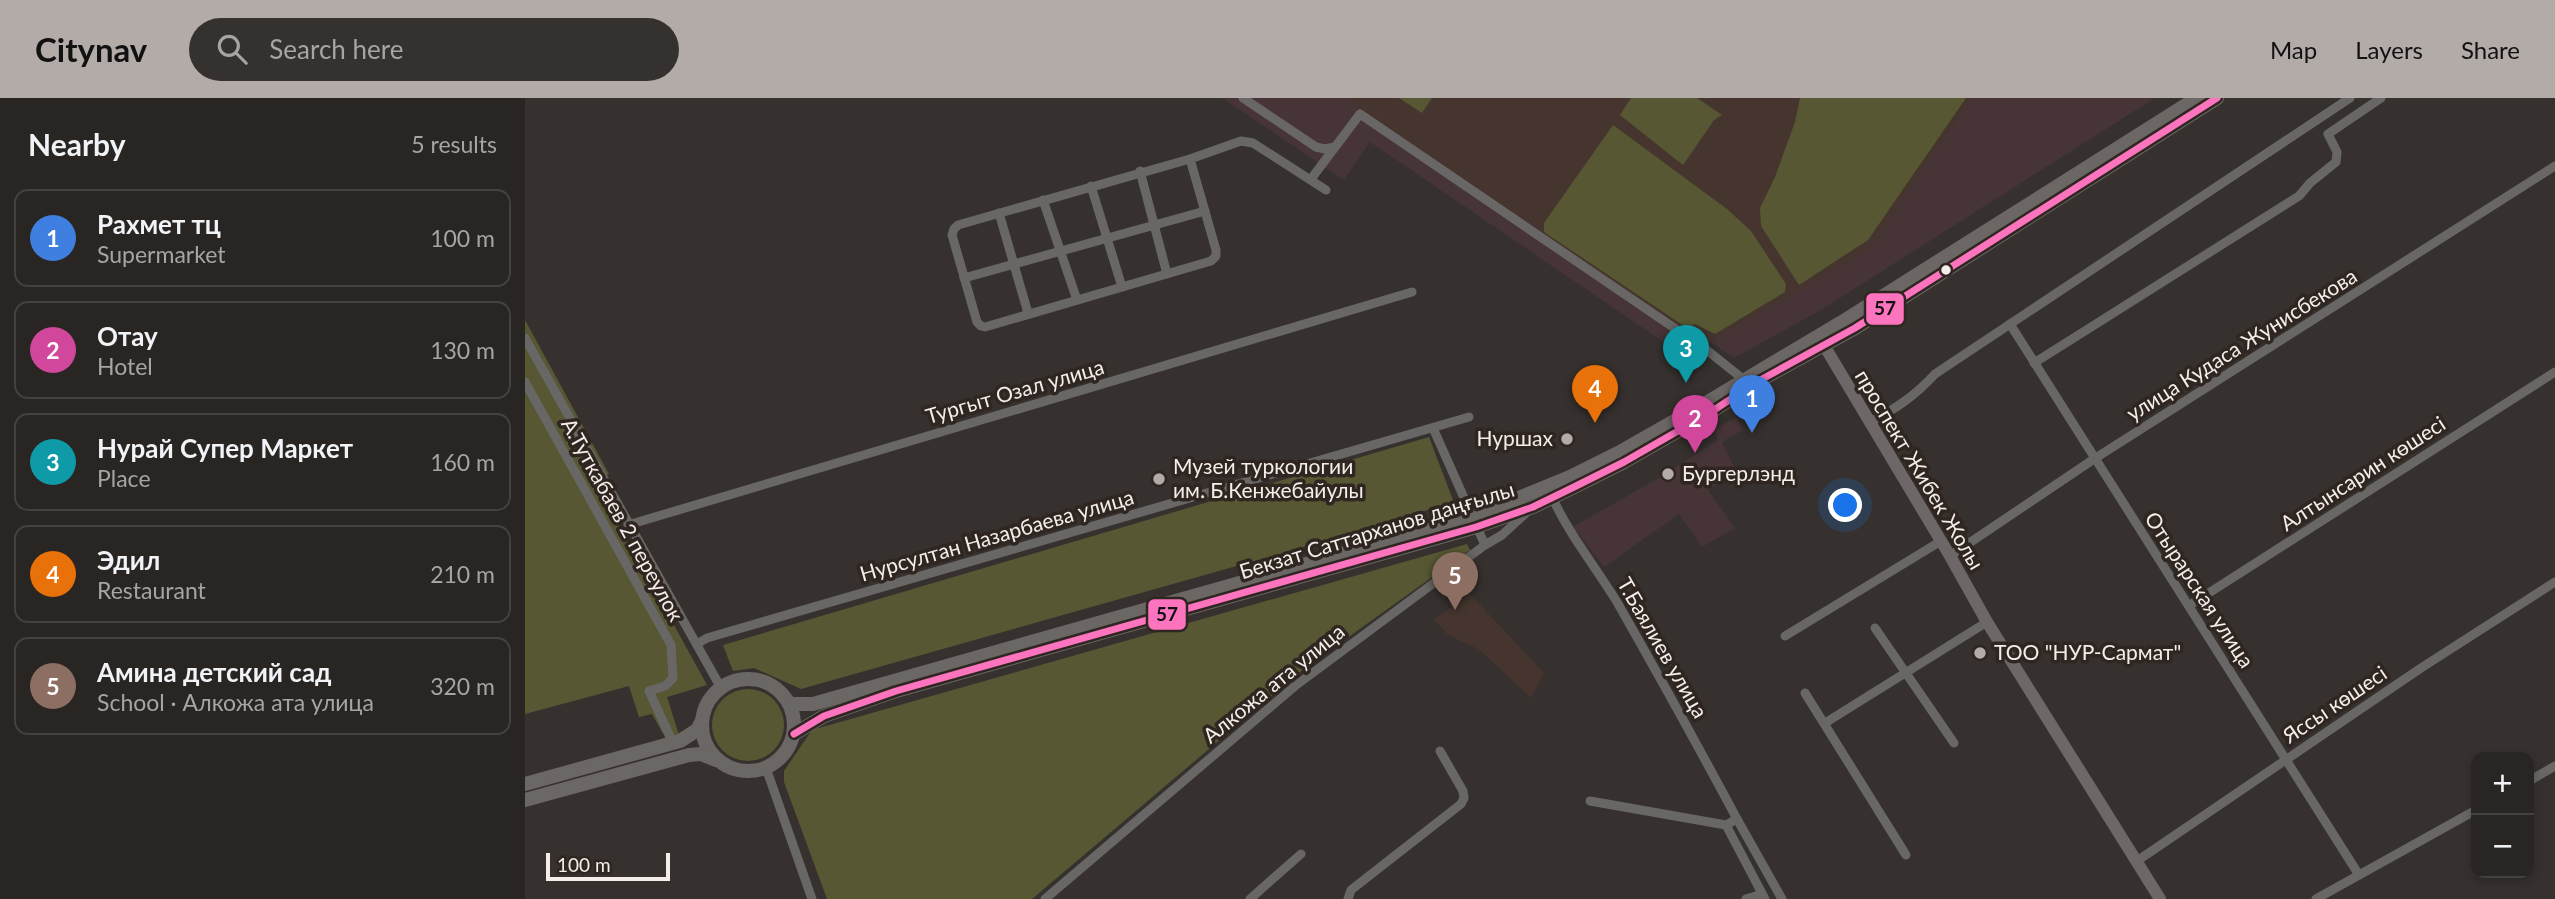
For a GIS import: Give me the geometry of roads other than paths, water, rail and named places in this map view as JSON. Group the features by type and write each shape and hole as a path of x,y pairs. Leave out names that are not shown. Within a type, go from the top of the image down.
{"main road":[{"name":"Бекзат Саттарханов даңғылы","path":"794,734 824,716 896,691 1474,522 1606,459 1743,379 1821,342 2197,98"},
{"name":"Бекзат Саттарханов даңғылы","path":"790,704 813,704 1533,507 1623,462 2217,98"},
{"name":"проспект Жибек Жолы","path":"1821,342 1987,622 2161,899"},
{"path":"525,784 690,736 702,721 706,706 721,688 736,681 759,680 780,691 790,704 794,734 784,755 766,768 752,772 738,771 701,754 689,755 525,800"},
{"path":"702,721 706,744 719,761"}],"street":[{"path":"1243,98 1316,147 1325,149 1336,146"},
{"path":"1869,423 1918,393 1935,374 2350,98"},
{"path":"2034,363 2299,197 2310,183 2336,162 2337,152 2328,134 2381,98"},
{"path":"1311,179 1360,114 1708,351 1743,379"},
{"path":"1190,159 1216,256 1211,261 981,326 952,235 958,225 1247,141 1326,190"},
{"name":"улица Кудаса Жунисбекова","path":"1950,556 2094,459 2555,166"},
{"path":"1140,171 1167,274"},
{"path":"1091,186 1122,287"},
{"path":"1043,200 1077,300"},
{"path":"964,278 1205,211"},
{"path":"999,213 1028,313"},
{"name":"Тургыт Озал улица","path":"628,524 1412,292"},
{"name":"Отырарская улица","path":"2010,324 2359,875"},
{"path":"525,338 721,688"},
{"name":"Алтынсарин көшесі","path":"2190,605 2555,372"},
{"name":"А.Туткабаев 2 переулок","path":"525,382 671,645 673,678 665,687 649,691 673,743"},
{"name":"Нурсултан Назарбаева улица","path":"697,644 707,638 1469,417"},
{"path":"1433,428 1485,545"},
{"name":"Т.Баялиев улица","path":"1552,497 1566,528 1609,590 1661,679 1782,899"},
{"name":"Алкожа ата улица","path":"1045,899 1295,686 1502,535 1533,507"},
{"path":"1784,636 1941,541"},
{"name":"Яссы көшесі","path":"2137,861 2285,759 2555,582"},
{"path":"1825,723 1987,622"},
{"path":"1875,628 1954,743"},
{"path":"1805,693 1906,855"},
{"path":"1348,899 1351,890 1461,804 1463,791 1440,751"},
{"path":"2534,778 2555,766"},
{"path":"766,768 812,899"},
{"path":"1590,801 1726,825 1737,819"},
{"path":"2316,899 2471,813"},
{"path":"1726,825 1763,896 1746,899"},
{"path":"1250,899 1301,854"}],"place":[{"name":"Нурай Супер Маркет","path":"1686,383"},
{"name":"Эдил","path":"1595,423"},
{"name":"Рахмет тц","path":"1752,433"},
{"name":"Нуршах","path":"1567,439"},
{"name":"Отау","path":"1695,453"},
{"name":"Бургерлэнд","path":"1668,474"},
{"name":"Музей туркологии им. Б.Кенжебайулы","path":"1159,479"},
{"name":"Амина детский сад","path":"1455,610"},
{"name":"ТОО \"НУР-Сармат\"","path":"1980,653"}]}
